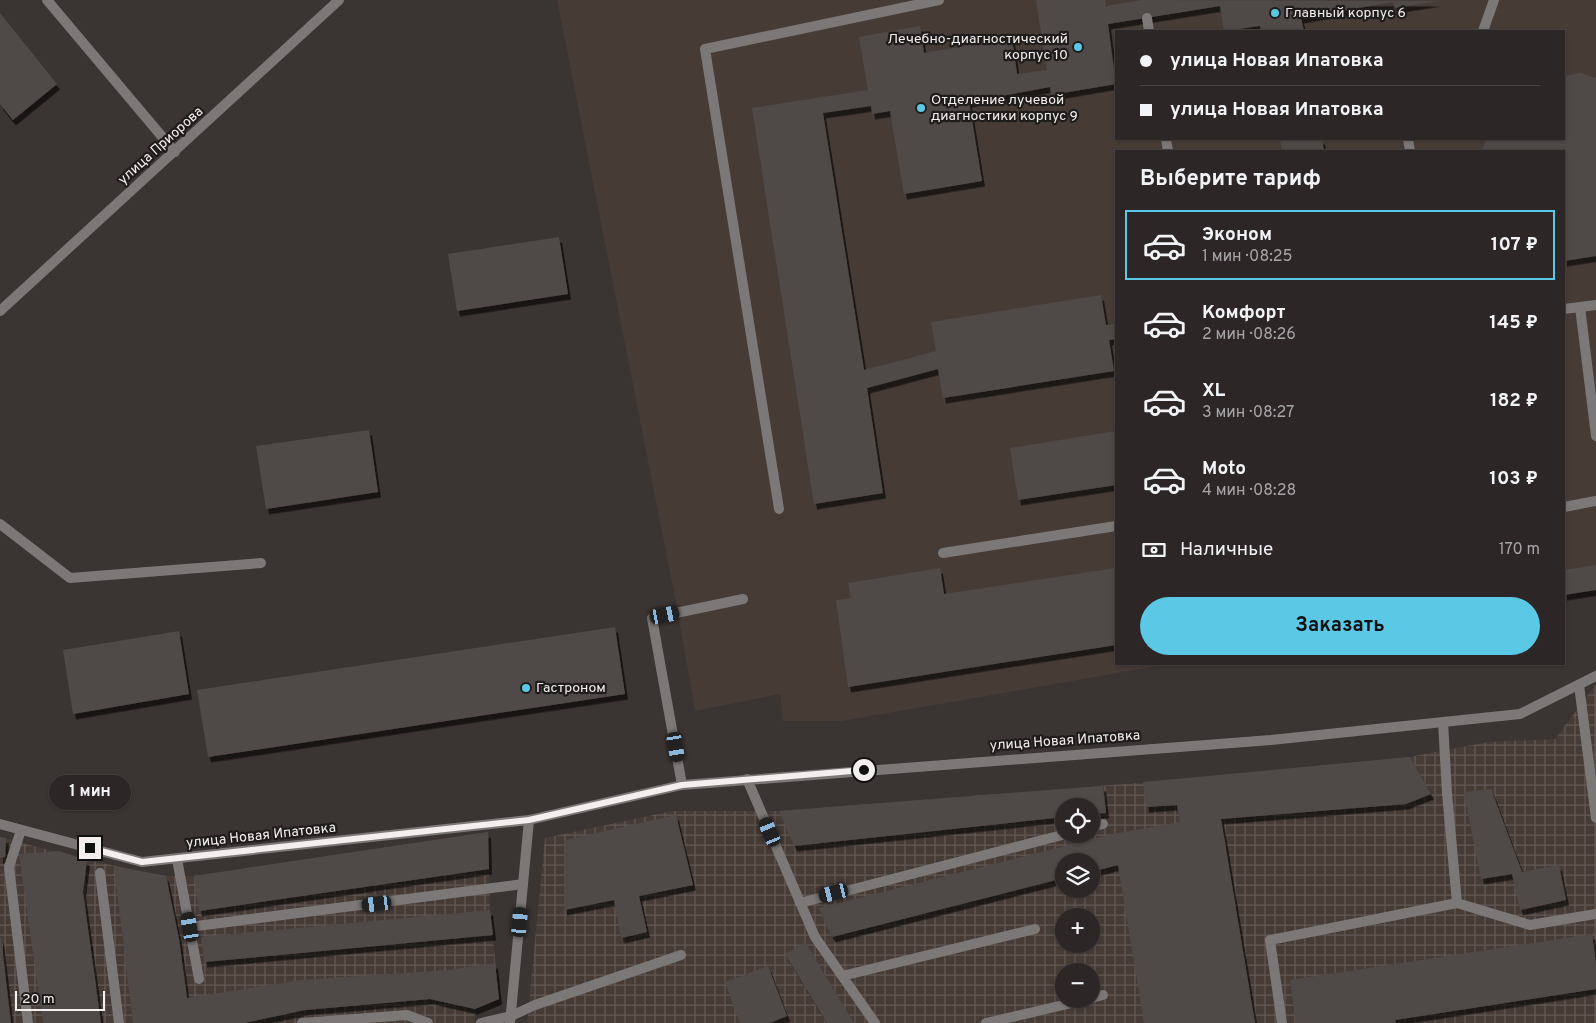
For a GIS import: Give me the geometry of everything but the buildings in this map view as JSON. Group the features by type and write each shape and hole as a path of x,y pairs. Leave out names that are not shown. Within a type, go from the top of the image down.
{"street":[{"path":"47,0 175,152"},
{"name":"улица Приорова","path":"0,311 339,0"},
{"path":"779,508 705,49 939,0"},
{"path":"1483,30 1494,0"},
{"path":"1147,18 1149,30"},
{"path":"1565,309 1596,305"},
{"path":"1580,307 1596,436"},
{"path":"1565,507 1596,502"},
{"path":"0,524 70,578 261,563"},
{"path":"943,553 1115,526"},
{"path":"682,785 652,618 743,599"},
{"name":"улица Новая Ипатовка","path":"0,824 142,862 177,859 529,820 682,785 1271,740 1520,714 1596,676"},
{"path":"1579,685 1596,818"},
{"path":"1443,722 1457,904"},
{"path":"747,779 815,937 875,1023"},
{"path":"511,1019 529,820"},
{"path":"21,830 9,867 28,1023"},
{"path":"800,903 1055,837"},
{"path":"177,859 199,979"},
{"path":"100,873 120,1023"},
{"path":"190,927 523,884"},
{"path":"1282,1023 1270,940 1457,904 1530,925 1596,914"},
{"path":"842,976 1035,929"},
{"path":"481,1023 511,1019 535,1005 680,955"},
{"path":"986,1023 1055,1006"},
{"path":"302,1023 407,1016 428,1023"}],"shaded area":[{"path":"557,0 1596,0 1596,590 1565,595 1565,150 1115,150 1115,665 1164,665 842,721 783,721 780,694 695,711 678,613"},
{"path":"1596,684 1596,1023 527,1023 545,838 672,811 779,811 1174,780 1409,757 1488,742 1555,739"},
{"path":"488,832 490,910 499,999 475,1009 474,1023 0,1023 0,837 87,860 166,876 194,876"}],"place":[{"name":"Главный корпус 6","path":"1275,13"},
{"name":"Лечебно-диагностический корпус 10","path":"1078,47"},
{"name":"Отделение лучевой диагностики корпус 9","path":"921,108"},
{"name":"Гастроном","path":"526,688"}],"route":[{"path":"90,848 142,862 529,820 682,785 864,770"}]}
